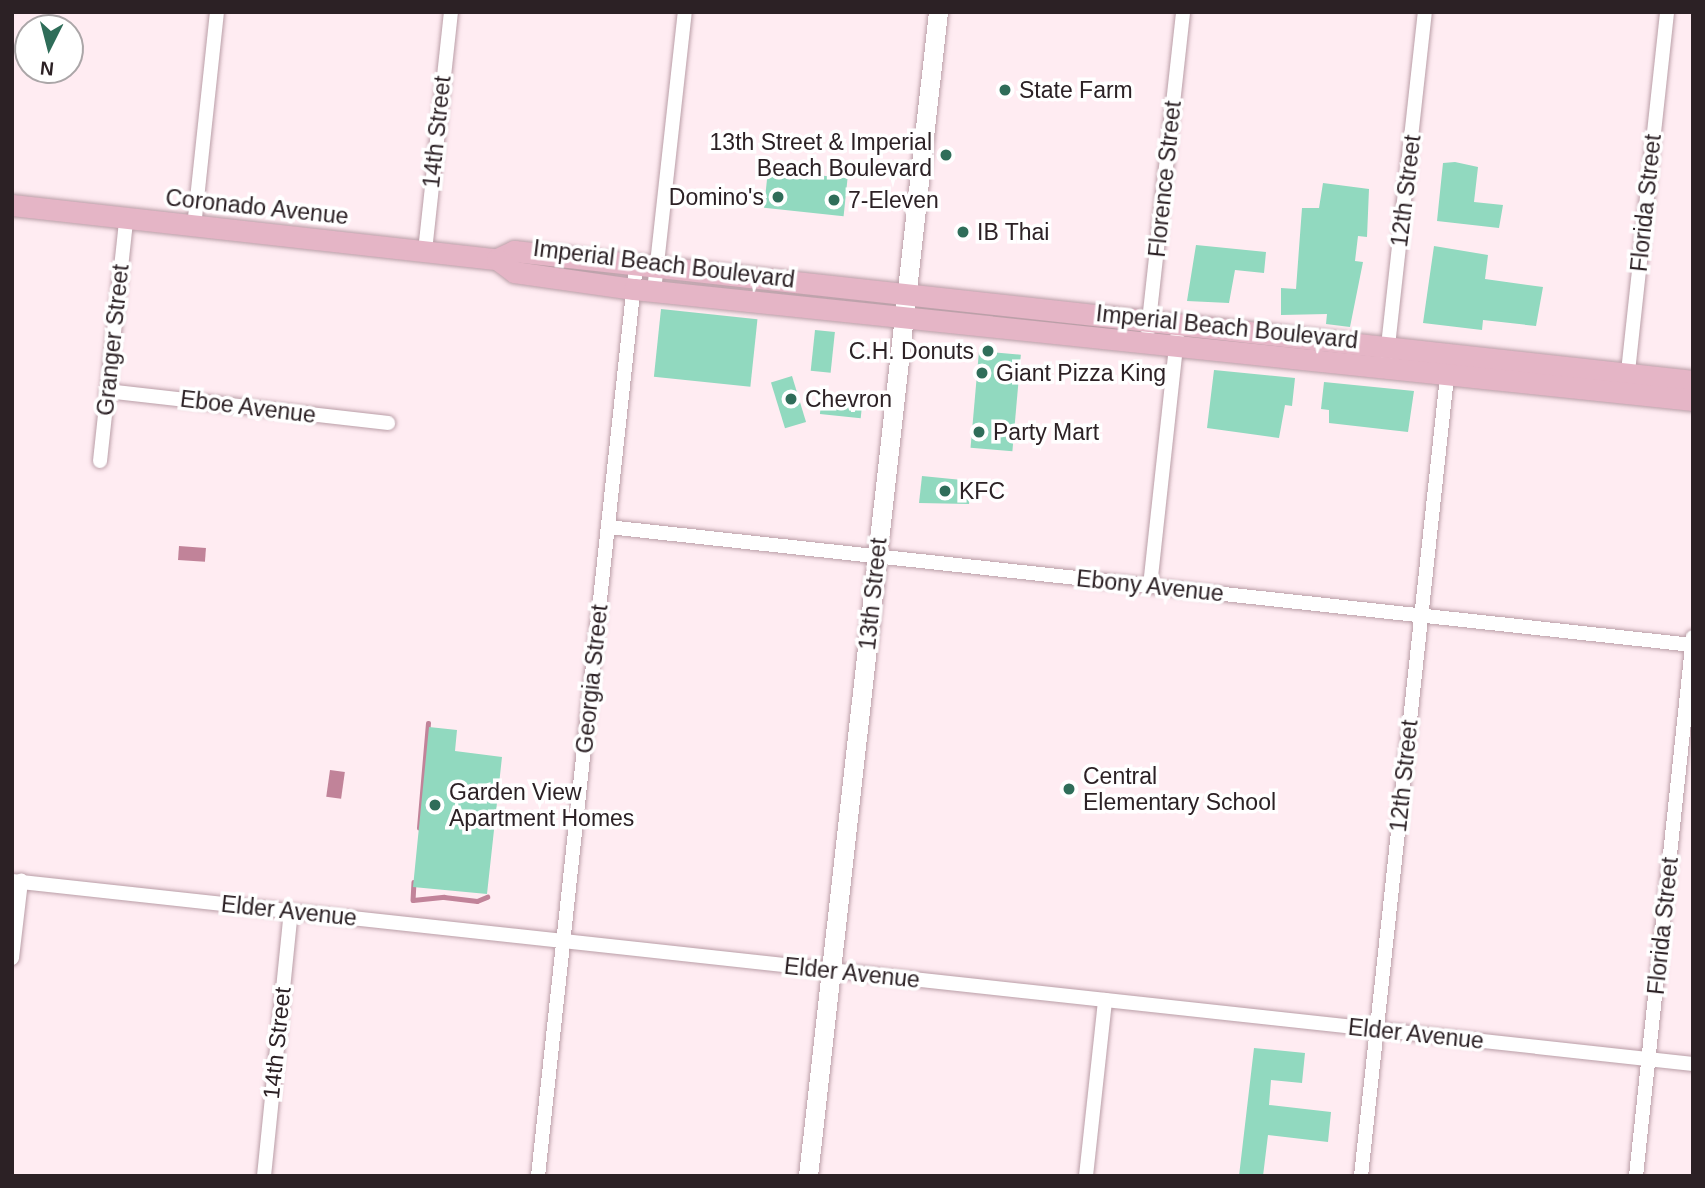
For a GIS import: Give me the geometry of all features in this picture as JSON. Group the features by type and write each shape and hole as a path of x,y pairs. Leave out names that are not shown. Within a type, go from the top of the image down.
{"main road":[{"name":"13th Street","path":"808,1176 937,12"},
{"name":"Coronado Avenue","path":"12,205 497,259"},
{"name":"Imperial Beach Boulevard","path":"1693,381 1627,384 1447,376 1386,370 644,290 514,272 497,259 514,251 1388,348 1627,384 1693,400"}],"street":[{"path":"194,227 217,12"},
{"name":"14th Street","path":"425,251 451,12"},
{"name":"Georgia Street","path":"538,1176 608,527 685,12"},
{"name":"Florence Street","path":"1146,345 1183,12"},
{"name":"12th Street","path":"1386,370 1425,12"},
{"name":"Florida Street","path":"1627,384 1667,12"},
{"name":"Granger Street","path":"100,461 126,219"},
{"name":"Georgia Street","path":"644,290 646,266"},
{"path":"1150,586 1178,325"},
{"name":"12th Street","path":"1361,1176 1447,376"},
{"name":"Eboe Avenue","path":"107,391 388,423"},
{"name":"Ebony Avenue","path":"608,527 1692,642"},
{"name":"Florida Street","path":"1636,1176 1692,642"},
{"path":"12,958 16,881"},
{"name":"Elder Avenue","path":"16,881 1693,1064"},
{"name":"14th Street","path":"264,1176 291,911"},
{"path":"1086,1176 1105,1000"}],"shaded area":[{"path":"179,546 206,548 205,562 178,560"},
{"path":"330,770 345,772 341,799 326,797"}],"building":[{"path":"1455,162 1478,167 1474,202 1503,205 1499,228 1437,221 1443,163"},
{"path":"768,170 848,178 844,216 764,208"},
{"path":"1323,183 1369,189 1367,237 1358,236 1355,261 1363,262 1350,327 1326,324 1327,314 1281,315 1281,288 1296,289 1302,208 1319,208"},
{"path":"1196,245 1266,252 1264,273 1235,270 1229,303 1187,301"},
{"path":"1434,246 1488,255 1485,279 1543,287 1536,326 1483,320 1482,330 1423,323"},
{"path":"661,309 757,319 750,387 654,377"},
{"path":"815,330 835,332 831,373 811,371"},
{"path":"979,351 1021,355 1012,451 971,448"},
{"path":"1214,370 1295,378 1292,406 1285,405 1279,438 1207,428"},
{"path":"792,376 806,422 785,428 771,382"},
{"path":"1324,382 1414,391 1408,432 1329,423 1329,410 1321,409"},
{"path":"822,394 863,398 861,418 820,414"},
{"name":"KFC","path":"922,476 972,481 969,504 919,503"},
{"name":"Garden View Apartment Homes","path":"429,727 457,730 455,751 502,757 487,894 413,887"},
{"path":"1254,1048 1305,1053 1302,1083 1271,1080 1269,1105 1331,1112 1328,1142 1268,1135 1263,1176 1239,1176"}],"waterway":[{"path":"419,828 428,723"},
{"path":"414,882 413,900 444,897 477,901 487,897"}],"place":[{"name":"State Farm","path":"1005,90"},
{"name":"13th Street & Imperial Beach Boulevard","path":"946,155"},
{"name":"Domino's","path":"778,197"},
{"name":"7-Eleven","path":"834,200"},
{"name":"IB Thai","path":"963,232"},
{"name":"C.H. Donuts","path":"988,351"},
{"name":"Giant Pizza King","path":"982,373"},
{"name":"Chevron","path":"791,399"},
{"name":"Party Mart","path":"979,432"},
{"name":"KFC","path":"945,491"},
{"name":"Central Elementary School","path":"1069,789"},
{"name":"Garden View Apartment Homes","path":"435,805"}]}
